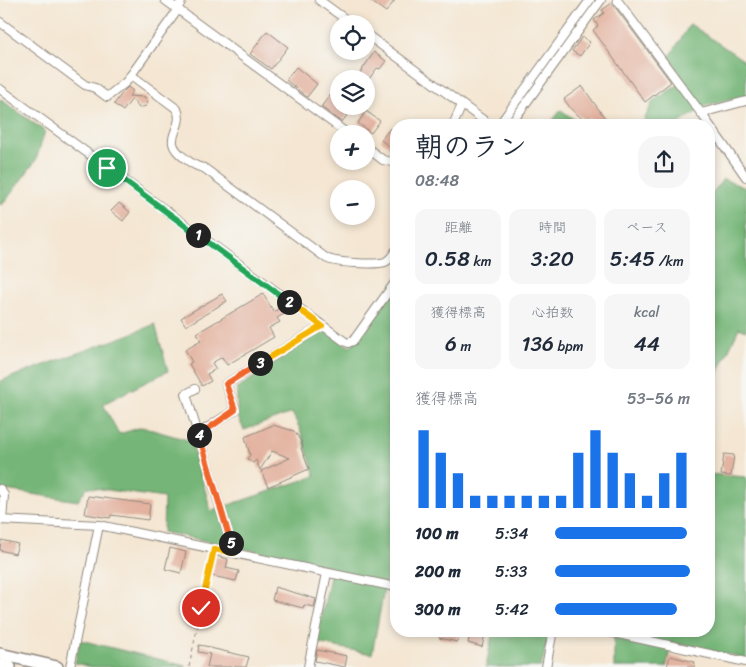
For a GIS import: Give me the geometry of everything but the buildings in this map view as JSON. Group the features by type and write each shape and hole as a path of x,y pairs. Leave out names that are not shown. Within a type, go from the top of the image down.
{"highway":[{"path":"0,654 57,667"},
{"path":"0,664 10,667"}],"street":[{"path":"165,0 336,125"},
{"path":"0,22 85,85 94,88 108,97 126,82 174,15 182,0"},
{"path":"319,0 340,15"},
{"path":"503,119 590,0"},
{"path":"514,119 600,0"},
{"path":"617,0 705,119"},
{"path":"375,41 482,119"},
{"path":"131,75 177,109 179,121 173,138 174,147 179,154 198,167 204,168 326,258 338,262 380,263 390,258"},
{"path":"0,90 344,341 353,341 390,289"},
{"path":"701,113 746,101"},
{"path":"456,119 462,105"},
{"path":"715,133 746,178"},
{"path":"375,154 383,160 390,162"},
{"path":"198,434 235,410 226,384 322,326"},
{"path":"194,389 186,394 234,553"},
{"path":"0,490 4,495 1,520 99,525 390,586"},
{"path":"70,667 99,525"},
{"path":"308,667 327,573"},
{"path":"546,667 552,637"},
{"path":"632,637 746,662"}],"path":[{"path":"189,667 214,549"}],"green space":[{"path":"690,24 746,62 746,96 705,106 686,119 645,119 653,101 684,81 669,58"},
{"path":"0,99 45,131 36,160 4,203 0,205"},
{"path":"561,110 574,119 554,119"},
{"path":"723,179 746,188 746,331 739,328 715,380 715,190"},
{"path":"390,293 390,580 386,579 372,654 316,643 332,567 163,532 164,498 87,487 78,501 0,488 0,381 155,324 168,371 103,404 119,434 142,427 191,441 211,511 315,476 300,429 292,413 244,430 237,415 237,389 323,329 350,347"},
{"path":"715,474 746,477 746,658 672,643 666,667 614,667 614,637 715,637"},
{"path":"492,637 548,637 541,667 486,667"},
{"path":"80,640 186,667 91,667 75,663"}],"route":[{"path":"107,168 322,326 226,384 235,410 198,434 234,553 214,549 201,608"}]}
